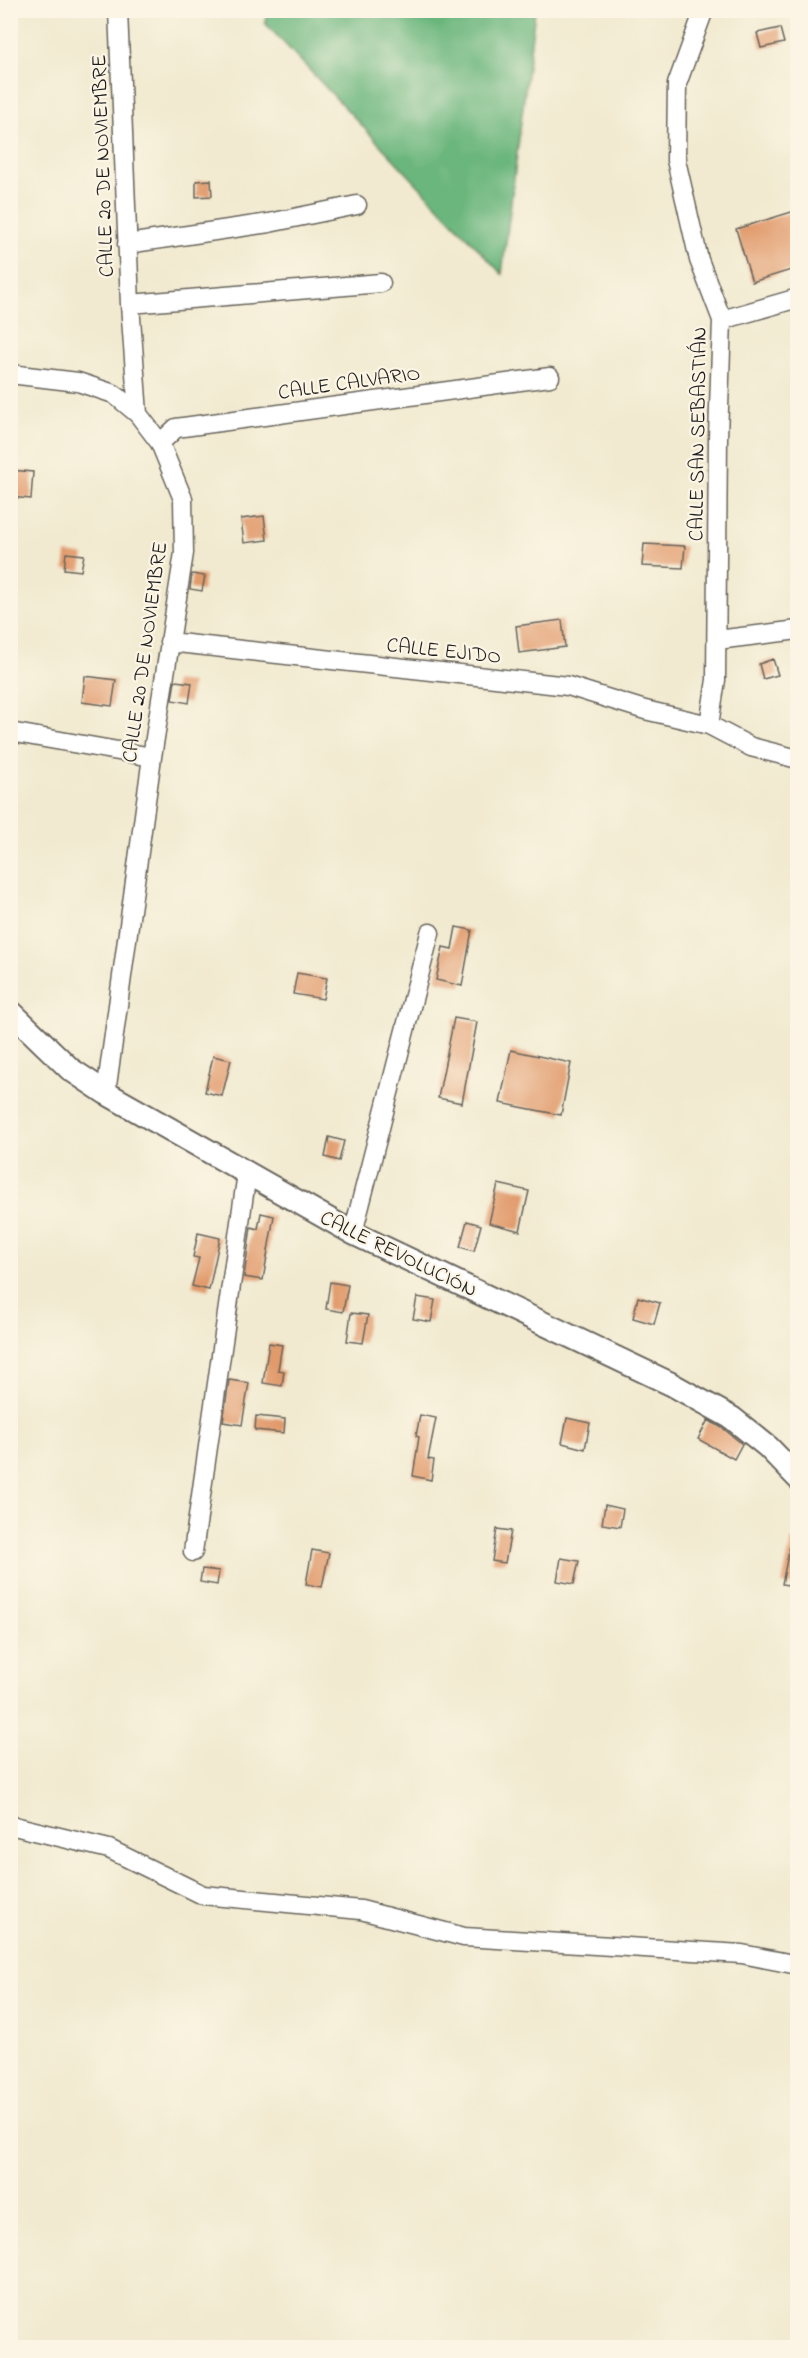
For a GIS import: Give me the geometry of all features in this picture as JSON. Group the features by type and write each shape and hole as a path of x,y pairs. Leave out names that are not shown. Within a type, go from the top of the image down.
{"street":[{"name":"CALLE 20 DE NOVIEMBRE","path":"106,1093 152,757 184,553 183,499 160,443 138,414 127,244 118,10"},
{"name":"CALLE SAN SEBASTIÁN","path":"704,10 677,84 676,160 699,260 722,320 718,437 716,680 709,725"},
{"path":"127,244 269,223 357,205"},
{"path":"130,304 381,283"},
{"path":"722,320 798,298"},
{"path":"10,374 78,382 114,394 138,414"},
{"name":"CALLE CALVARIO","path":"160,443 176,428 550,377"},
{"path":"717,640 798,630"},
{"name":"CALLE EJIDO","path":"169,642 568,686 645,710 709,725 751,747 798,759"},
{"path":"10,732 152,757"},
{"path":"353,1233 430,933"},
{"name":"CALLE REVOLUCIÓN","path":"12,1018 70,1070 106,1093 353,1233 671,1384 732,1418 768,1447 798,1478"},
{"path":"193,1552 247,1173"},
{"path":"10,1825 109,1849 203,1895 360,1910 465,1937 742,1954 798,1965"}],"green space":[{"path":"267,11 535,11 502,274 265,23"}],"building":[{"path":"780,28 784,43 761,48 757,33"},
{"path":"211,180 212,196 196,197 196,181"},
{"path":"798,210 798,268 752,282 736,229"},
{"path":"10,470 33,472 31,499 10,497"},
{"path":"264,516 267,540 244,543 241,519"},
{"path":"644,544 685,546 683,568 642,566"},
{"path":"66,553 84,555 81,571 64,569"},
{"path":"192,574 205,576 202,591 190,589"},
{"path":"562,620 565,647 519,653 516,626"},
{"path":"773,659 778,675 763,679 759,664"},
{"path":"85,676 116,680 112,706 82,702"},
{"path":"175,681 192,683 189,703 172,700"},
{"path":"456,927 472,930 462,986 436,980 443,947 452,949"},
{"path":"297,973 327,978 323,999 293,994"},
{"path":"454,1018 477,1022 462,1103 438,1098"},
{"path":"511,1050 571,1063 561,1115 500,1103"},
{"path":"213,1056 231,1060 222,1096 205,1092"},
{"path":"329,1137 344,1141 339,1161 325,1157"},
{"path":"498,1184 529,1191 520,1231 489,1223"},
{"path":"261,1213 274,1216 263,1280 244,1277 251,1227 258,1229"},
{"path":"467,1221 481,1225 474,1251 460,1247"},
{"path":"198,1233 220,1238 209,1290 192,1286 199,1258 193,1257"},
{"path":"330,1282 348,1285 343,1312 326,1309"},
{"path":"417,1297 435,1300 431,1322 413,1319"},
{"path":"638,1297 660,1303 654,1324 633,1318"},
{"path":"351,1313 368,1315 363,1343 347,1341"},
{"path":"269,1343 282,1345 278,1370 284,1371 282,1386 263,1383"},
{"path":"229,1380 249,1383 242,1425 223,1422"},
{"path":"420,1415 436,1418 428,1459 434,1460 431,1480 413,1476"},
{"path":"256,1416 285,1419 284,1433 255,1430"},
{"path":"567,1418 590,1423 585,1449 562,1443"},
{"path":"708,1420 724,1429 742,1444 734,1459 698,1439"},
{"path":"605,1505 623,1509 620,1527 602,1524"},
{"path":"497,1529 511,1531 505,1563 492,1561"},
{"path":"791,1540 798,1540 798,1587 782,1584"},
{"path":"312,1550 329,1553 322,1587 306,1584"},
{"path":"561,1558 579,1561 574,1584 557,1581"},
{"path":"202,1569 219,1571 217,1585 200,1582"}]}
